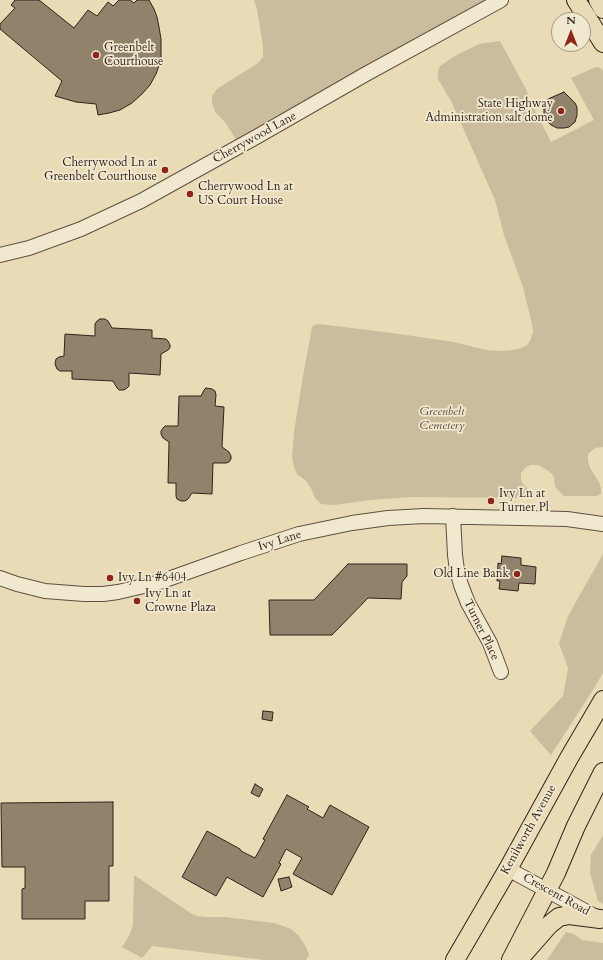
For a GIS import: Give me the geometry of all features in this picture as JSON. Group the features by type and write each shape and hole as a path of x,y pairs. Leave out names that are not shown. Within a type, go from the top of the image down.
{"main road":[{"path":"576,0 603,43"},
{"path":"598,0 603,9"},
{"name":"Kenilworth Avenue","path":"455,960 603,700"},
{"path":"510,960 548,890 576,826 603,772"},
{"path":"519,960 549,925 559,918 569,915 602,920"}],"street":[{"name":"Cherrywood Lane","path":"0,255 29,248 82,229 141,201 366,74 501,0"},
{"name":"Ivy Lane","path":"0,578 45,591 103,594 157,583 299,534 352,523 388,518 424,516 567,519 603,517"},
{"name":"Turner Place","path":"452,516 457,570 461,585 471,610 490,643 500,672"},
{"name":"Ivy Lane","path":"567,519 603,524"},
{"name":"Crescent Road","path":"508,869 602,920"}],"green space":[{"path":"254,0 492,0 240,146 225,122 215,112 212,103 212,96 217,89 258,63 263,57 263,46 257,9"},
{"name":"Greenbelt Cemetery","path":"500,41 527,91 529,99 551,142 594,120 571,78 596,67 603,71 603,447 595,448 588,454 590,468 599,482 601,494 596,496 564,496 555,487 554,477 552,474 538,465 531,465 526,467 521,473 521,480 529,493 527,496 522,498 412,497 370,500 334,505 321,504 315,498 306,481 297,474 292,457 294,432 312,327 319,324 392,333 454,342 486,350 514,350 527,345 530,341 533,332 532,324 523,287 504,235 495,200 452,103 438,79 438,71 440,66 453,57 479,44"},
{"path":"603,554 603,673 551,755 530,731 563,696 568,668 559,643 568,616"},
{"path":"603,835 603,904 598,901 590,873 591,855"},
{"path":"134,875 197,916 225,917 274,923 291,929 299,936 309,955 306,960 264,960 152,946 142,958 122,947 129,936 133,925"},
{"path":"566,932 574,934 582,940 603,943 603,960 547,960"}],"building":[{"name":"Greenbelt Courthouse","path":"15,0 39,0 74,28 88,10 97,16 108,2 113,6 119,0 130,0 134,3 137,0 149,0 157,17 161,39 161,60 150,85 132,103 120,110 98,115 96,104 76,102 55,96 62,81 0,29 0,24 15,8 11,5"},
{"name":"State Highway Administration salt dome","path":"564,92 575,103 577,107 577,115 575,122 569,127 557,128 546,120 544,107 548,99"},
{"path":"100,319 105,319 108,321 112,328 152,330 152,338 166,339 170,345 170,348 161,354 160,375 129,373 129,386 124,390 119,390 113,381 72,379 72,371 60,371 57,369 55,364 56,359 64,356 65,334 95,336 95,324"},
{"path":"206,388 215,391 215,406 224,407 222,447 229,452 231,459 226,463 213,463 212,494 192,493 188,499 181,501 177,499 176,496 176,483 168,483 169,442 163,438 161,431 165,426 178,426 179,396 201,396"},
{"name":"Old Line Bank","path":"502,556 521,558 521,565 536,567 535,584 519,583 518,591 499,589 500,581 497,581 498,563 501,564"},
{"path":"348,564 407,564 407,576 402,582 401,599 368,598 332,635 270,635 269,600 314,600"},
{"path":"263,711 273,712 272,721 262,719"},
{"path":"255,784 263,789 259,797 251,793"},
{"path":"287,795 309,807 307,809 323,818 330,805 369,827 332,895 293,874 302,858 286,849 279,863 281,864 263,897 227,877 216,896 182,877 207,831 255,858 265,840 263,839"},
{"path":"113,802 113,866 109,866 109,901 85,901 85,919 22,919 22,889 25,888 25,867 2,867 1,803"},
{"path":"289,877 292,887 281,891 278,879"}],"place":[{"name":"Greenbelt Courthouse","path":"96,55"},
{"name":"State Highway Administration salt dome","path":"561,111"},
{"name":"Cherrywood Ln at Greenbelt Courthouse","path":"165,170"},
{"name":"Cherrywood Ln at US Court House","path":"190,194"},
{"name":"Ivy Ln at Turner Pl","path":"491,501"},
{"name":"Old Line Bank","path":"517,574"},
{"name":"Ivy Ln #6404","path":"110,578"},
{"name":"Ivy Ln at Crowne Plaza","path":"137,601"}]}
